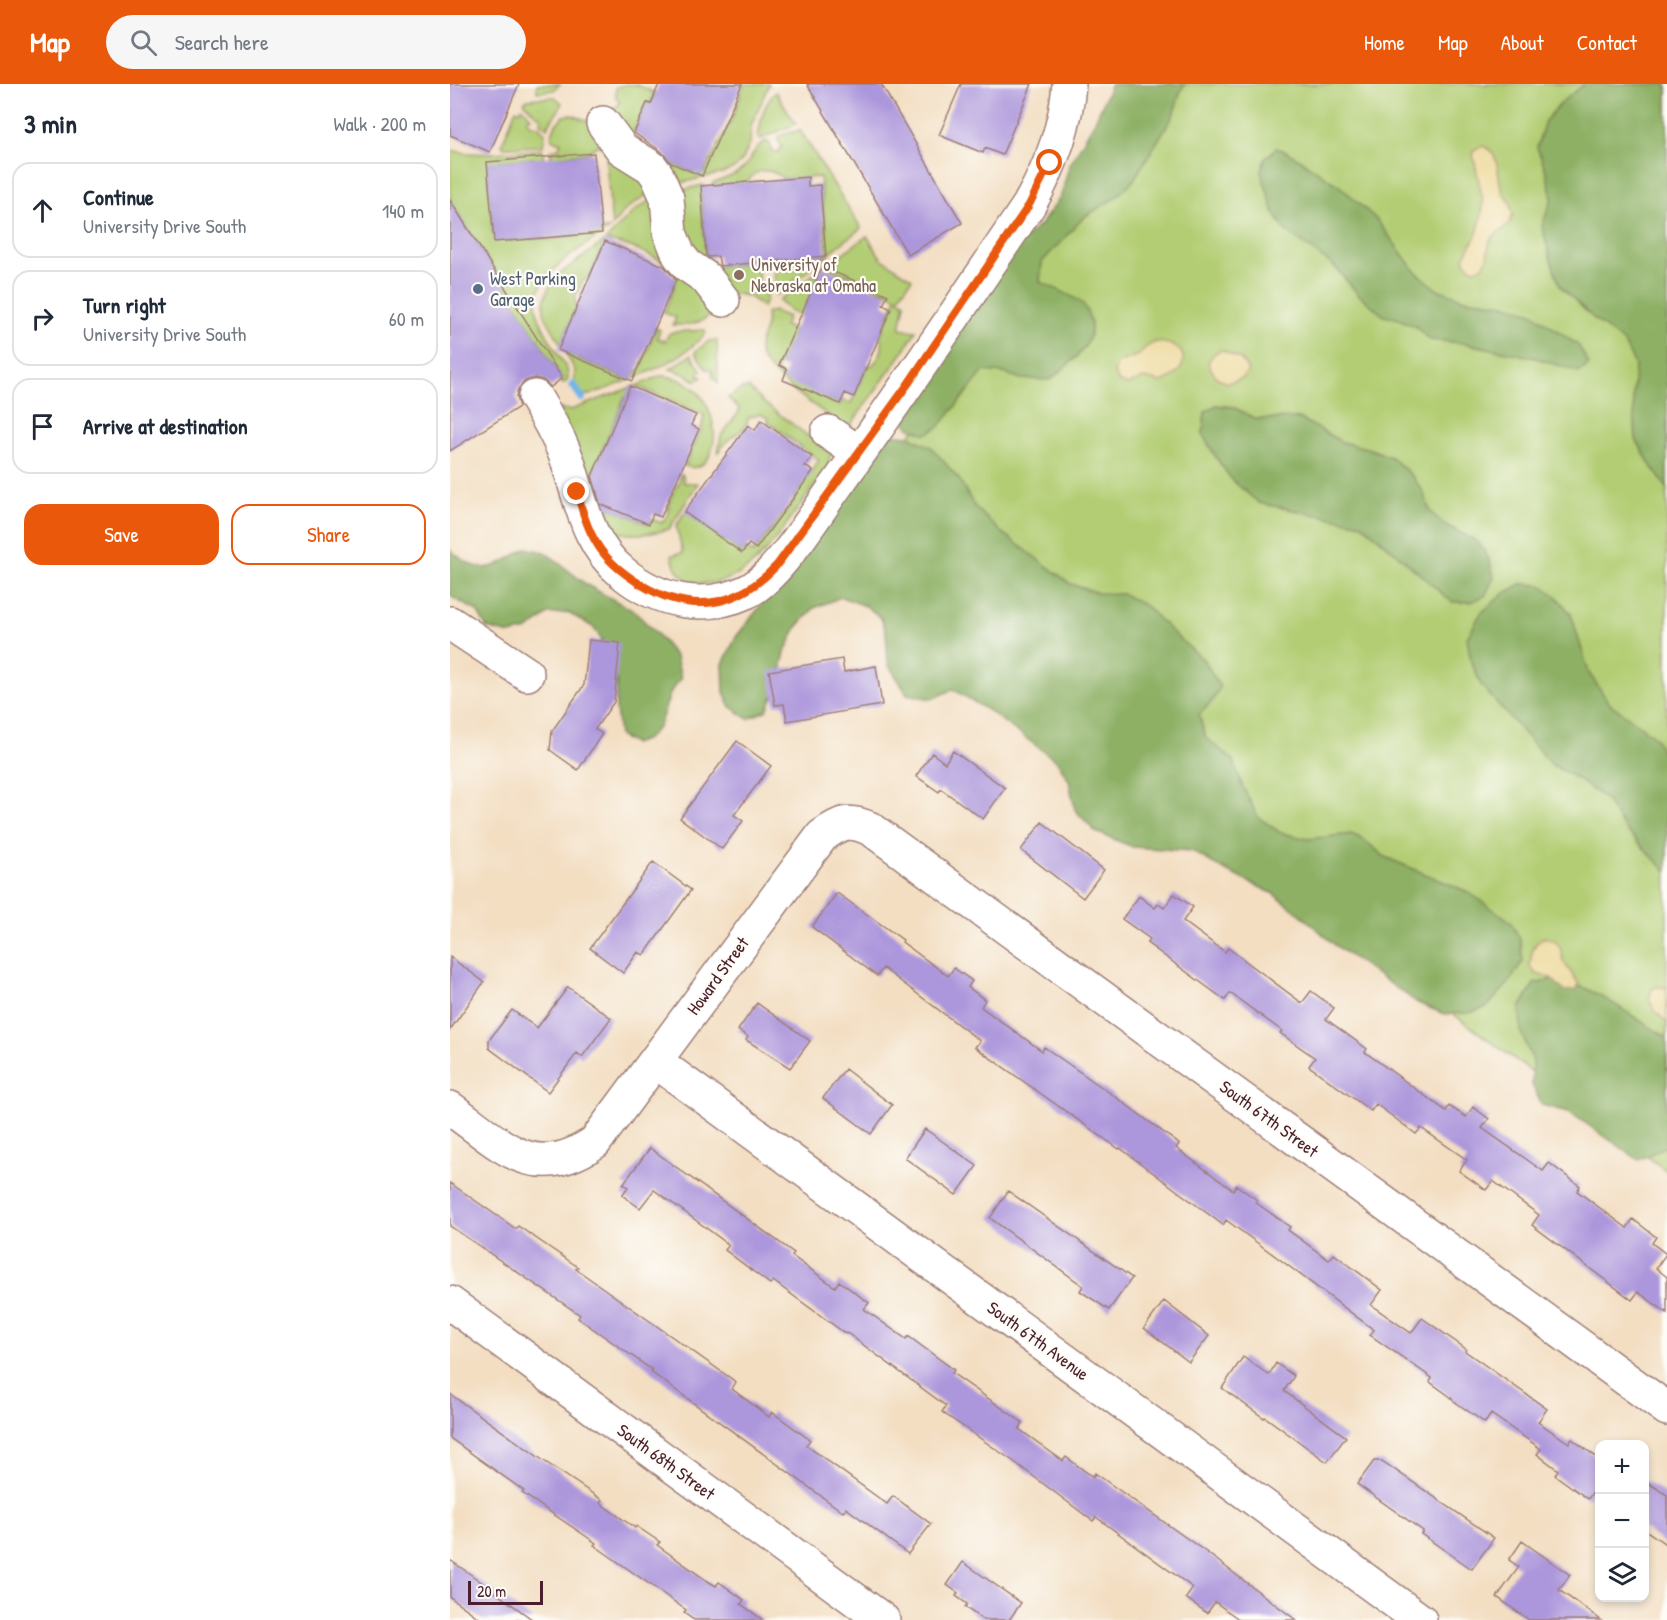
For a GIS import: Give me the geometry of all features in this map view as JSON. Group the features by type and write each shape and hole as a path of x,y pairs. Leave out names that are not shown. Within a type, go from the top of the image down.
{"street":[{"path":"535,397 561,443 585,520 597,545 611,561 631,579 669,598 710,603 748,591 763,580 808,524 1029,205 1042,182 1059,138 1069,84"},
{"path":"603,123 622,150 651,167 657,174 667,198 670,233 679,255 687,265 706,278 723,300"},
{"path":"828,432 859,453"},
{"path":"450,623 527,674"},
{"name":"Howard Street","path":"450,1108 513,1154 534,1160 562,1160 578,1154 595,1142 822,836 833,828 855,822 871,829"},
{"name":"South 67th Street","path":"871,829 1667,1409"},
{"name":"South 67th Avenue","path":"655,1061 1420,1620"},
{"name":"South 68th Street","path":"450,1303 883,1620"}],"green space":[{"path":"537,84 560,84 554,90 537,92"},
{"path":"626,84 637,85 655,93 650,104 647,103 631,137 636,147 694,173 696,170 704,173 733,117 744,84 769,84 751,126 750,143 743,159 736,167 723,173 676,184 668,182 660,168 651,161 628,148 607,121 612,107 616,108 620,101 616,99 616,87"},
{"path":"1111,84 1186,84 1181,90 1173,116 1133,181 1115,198 1084,217 1042,262 1040,282 1068,294 1085,307 1091,326 1086,344 1073,360 1050,380 1021,379 1004,373 984,371 939,427 926,434 908,427 903,418 1002,258 1042,223 1061,196 1069,166 1095,121"},
{"path":"1169,84 1667,84 1667,1171 824,552"},
{"path":"1585,84 1667,84 1667,488 1636,439 1633,397 1635,365 1624,343 1592,317 1560,286 1542,226 1552,198 1547,174 1537,147 1545,121 1565,99"},
{"path":"776,92 796,124 761,139 758,137 763,112 768,101"},
{"path":"555,97 562,103 547,128 541,123 541,117 524,102 527,99"},
{"path":"522,107 531,117 527,118 527,121 538,126 545,133 543,146 504,147 502,144 516,109 520,111"},
{"path":"571,115 589,121 652,191 625,210 612,226 606,160 608,156 601,146 596,146 588,153 560,156 551,160 551,150 558,149 561,143 551,137 556,124 564,116"},
{"path":"800,130 861,228 828,254 820,177 784,179 769,171 764,171 755,174 747,183 713,185 712,183 740,171 762,143 766,141 770,144 771,151 778,152 782,147 778,140 779,136"},
{"path":"1276,148 1299,159 1342,188 1377,220 1414,270 1435,288 1464,299 1505,304 1532,313 1579,346 1589,365 1579,372 1536,358 1463,343 1430,340 1415,326 1384,316 1357,293 1335,267 1286,231 1274,213 1261,172 1265,159"},
{"path":"450,150 485,154 543,150 544,161 533,158 499,161 488,171 493,233 505,241 563,238 609,229 573,253 549,274 537,298 537,311 541,323 568,371 567,381 563,384 560,380 562,378 450,200"},
{"path":"703,185 705,195 701,196 706,257 709,257 712,264 719,266 753,263 754,260 765,258 765,262 757,262 759,285 767,284 763,307 748,296 725,292 714,277 695,264 685,253 676,232 673,197 679,191"},
{"path":"655,197 715,307 712,313 692,324 673,325 676,317 664,313 677,272 645,253 609,241 603,252 600,252 589,278 583,281 575,297 576,307 563,339 566,340 568,349 566,353 623,378 626,371 634,374 640,369 655,327 660,330 657,338 665,341 672,332 705,330 706,332 696,343 668,362 620,384 590,395 583,395 574,383 575,370 545,316 546,295 558,275 605,241 633,212"},
{"path":"867,236 881,258 912,279 898,298 905,303 900,329 916,331 850,426 840,424 780,379 761,358 759,349 767,319 766,313 774,311 788,317 784,326 793,329 793,334 781,362 776,367 777,372 784,378 840,404 842,400 851,403 868,365 871,366 874,363 881,352 880,336 896,299 895,296 827,267"},
{"path":"830,254 776,295 773,257 813,257 816,259"},
{"path":"815,273 818,277 804,309 805,316 791,312 779,300"},
{"path":"717,340 718,383 713,377 712,370 706,369 695,352 709,341"},
{"path":"691,355 702,371 698,375 702,377 696,381 670,369"},
{"path":"660,376 682,381 698,392 708,409 713,427 713,444 708,458 699,466 685,466 701,430 704,415 636,386"},
{"path":"634,386 629,398 625,397 587,486 560,409 571,410"},
{"path":"749,388 763,402 828,451 829,465 773,542 753,564 728,579 714,583 692,582 680,574 672,555 683,553 676,526 688,507 692,517 742,553 746,549 753,553 794,501 819,460 760,414 748,418 744,427 718,452 721,436 739,412 739,408 728,398 741,389"},
{"path":"1216,405 1233,407 1256,419 1299,418 1342,442 1391,457 1412,476 1422,490 1430,511 1442,523 1478,542 1489,559 1494,577 1485,596 1471,602 1452,602 1362,524 1259,503 1232,480 1203,435 1205,412"},
{"path":"887,434 909,436 931,447 959,479 975,507 1000,531 1071,584 1098,593 1123,594 1146,606 1204,660 1220,687 1213,700 1199,715 1206,738 1233,760 1258,817 1281,833 1308,839 1351,834 1363,839 1385,857 1468,892 1510,921 1520,939 1523,961 1507,985 1487,1007 1469,1013 1444,1014 1418,1003 1336,946 1272,893 1228,872 1192,851 1133,847 1096,832 1075,810 1069,780 1057,761 989,711 953,689 932,699 907,694 888,664 886,632 881,618 866,606 841,597 814,608 797,627 785,652 778,684 767,710 748,719 730,706 724,692 723,664 736,637 781,580"},
{"path":"681,474 684,483 698,483 669,529 641,534 622,533 605,525 596,514 592,500 648,524 651,519 662,523"},
{"path":"526,548 545,552 587,585 634,611 676,657 681,678 671,691 659,726 647,739 633,744 619,736 616,708 617,681 608,663 601,638 593,627 569,613 548,614 528,630 510,634 487,628 477,611 450,596 450,550 472,565 488,567 505,561"},
{"path":"1521,584 1541,585 1556,596 1571,614 1589,673 1609,703 1656,738 1667,765 1667,872 1625,829 1605,799 1576,778 1552,765 1481,685 1471,661 1467,638 1481,613 1503,594"},
{"path":"1554,979 1585,988 1599,995 1667,1037 1667,1146 1639,1160 1569,1112 1542,1105 1532,1085 1533,1061 1521,1032 1520,1008 1534,984"}],"sand":[{"path":"1483,146 1489,149 1496,160 1503,194 1510,202 1513,215 1508,225 1491,239 1486,261 1482,267 1473,269 1468,266 1464,258 1477,234 1482,214 1483,201 1473,150"},
{"path":"1155,342 1168,344 1182,353 1182,366 1177,373 1160,382 1144,378 1127,385 1118,381 1114,371 1119,362 1139,355"},
{"path":"1222,350 1242,360 1248,371 1243,378 1227,383 1216,377 1208,364 1213,355"},
{"path":"1545,937 1556,941 1563,961 1579,984 1576,990 1564,991 1551,978 1536,974 1530,967 1537,942"},
{"path":"1667,988 1667,1023 1656,1012 1649,999 1652,989"}],"building":[{"path":"450,84 519,84 490,152 450,135"},
{"path":"659,84 742,84 702,176 671,163 661,151 634,133 647,103 651,104"},
{"path":"807,84 881,84 962,223 908,255"},
{"path":"961,84 1032,84 1002,155 985,148 983,153 939,135"},
{"path":"594,153 602,233 494,242 487,162"},
{"path":"808,177 808,186 820,185 826,256 720,266 718,256 706,255 701,186"},
{"name":"West Parking Garage","path":"450,200 562,378 551,387 543,380 535,378 525,381 518,389 516,397 519,407 450,451"},
{"path":"605,241 664,266 676,280 632,381 558,350"},
{"path":"822,267 888,295 883,305 891,309 854,397 845,393 840,404 783,380 787,369 779,365"},
{"path":"630,386 696,415 691,425 699,429 661,517 653,514 649,524 600,504 592,476"},
{"path":"761,420 812,457 805,466 813,471 756,549 749,544 742,553 684,512 748,425 755,430"},
{"path":"589,640 620,643 614,702 595,729 602,734 578,770 550,750 552,731 584,685"},
{"path":"842,659 844,672 876,666 882,705 787,721 784,704 775,705 769,671"},
{"path":"737,741 771,766 734,815 743,821 722,849 680,818"},
{"path":"953,751 1005,788 983,819 941,789 939,792 916,776 932,753 945,763"},
{"path":"1042,822 1104,870 1083,898 1021,850"},
{"path":"653,862 691,890 644,955 638,952 623,973 590,948"},
{"path":"837,893 903,940 902,942 948,976 954,968 972,981 968,987 985,1000 981,1007 1042,1051 1044,1047 1120,1100 1179,1144 1176,1148 1233,1190 1236,1185 1257,1200 1255,1202 1290,1227 1288,1230 1329,1260 1334,1254 1382,1290 1371,1305 1411,1333 1422,1318 1547,1409 1538,1422 1569,1443 1572,1439 1595,1456 1595,1489 1588,1499 1555,1475 1558,1470 1537,1454 1541,1449 1491,1414 1485,1423 1451,1399 1430,1382 1432,1378 1370,1335 1374,1330 1278,1258 1226,1220 1223,1225 1120,1148 975,1047 980,1041 883,968 877,976 812,927"},
{"path":"1174,894 1193,907 1183,921 1225,952 1228,948 1302,1003 1311,991 1334,1008 1326,1019 1367,1049 1365,1052 1446,1111 1449,1106 1466,1117 1473,1107 1489,1119 1482,1128 1543,1171 1549,1163 1580,1186 1577,1191 1627,1228 1633,1219 1656,1237 1652,1243 1666,1254 1656,1268 1667,1277 1667,1313 1638,1292 1632,1300 1532,1225 1539,1215 1493,1181 1486,1190 1459,1171 1467,1160 1421,1128 1416,1134 1376,1104 1371,1111 1309,1066 1315,1058 1280,1033 1282,1031 1230,993 1225,1000 1147,943 1150,939 1122,919 1139,896 1155,908 1158,904 1164,908"},
{"path":"450,957 484,982 450,1030"},
{"path":"568,987 611,1018 582,1057 577,1053 548,1092 489,1048 489,1040 512,1010 537,1028"},
{"path":"757,1003 810,1041 790,1068 746,1040 748,1037 738,1030"},
{"path":"845,1069 892,1105 871,1134 823,1098"},
{"path":"925,1129 977,1166 956,1195 905,1158"},
{"path":"650,1148 794,1253 792,1256 835,1287 839,1281 869,1303 864,1309 906,1339 908,1336 954,1370 952,1373 1023,1423 1019,1429 1063,1461 1066,1457 1093,1477 1095,1473 1296,1620 1240,1620 1215,1602 1207,1613 1186,1598 1193,1588 1096,1517 1093,1521 1013,1461 942,1412 946,1406 773,1281 770,1284 725,1250 729,1245 682,1210 654,1190 640,1208 622,1195 628,1187 623,1184"},
{"path":"450,1183 516,1229 518,1226 578,1267 576,1269 736,1382 732,1389 769,1417 772,1412 810,1440 806,1445 887,1504 893,1496 931,1524 908,1554 846,1508 843,1512 578,1318 580,1315 450,1226"},
{"path":"1008,1191 1132,1278 1109,1310 1080,1291 1083,1286 990,1218"},
{"path":"1164,1301 1209,1336 1189,1362 1144,1328"},
{"path":"1243,1357 1269,1375 1276,1363 1294,1376 1284,1391 1346,1437 1327,1462 1222,1388"},
{"path":"450,1394 602,1500 600,1503 635,1528 636,1526 660,1542 657,1545 706,1580 716,1586 719,1582 744,1600 741,1604 763,1620 694,1620 684,1613 686,1610 594,1545 596,1543 522,1493 524,1491 450,1438"},
{"path":"1374,1461 1382,1461 1494,1538 1472,1569 1421,1534 1423,1531 1357,1484"},
{"path":"1649,1483 1667,1495 1667,1545 1649,1532"},
{"path":"1522,1541 1570,1575 1559,1590 1601,1620 1529,1620 1497,1597 1519,1567 1509,1560"},
{"path":"450,1560 533,1620 482,1620 450,1597"},
{"path":"963,1562 1021,1603 1009,1620 983,1620 965,1607 967,1604 956,1596 958,1593 947,1585"}],"waterway":[{"path":"573,385 582,398"}],"place":[{"name":"University of Nebraska at Omaha","path":"739,275"},
{"name":"West Parking Garage","path":"478,289"}],"route":[{"path":"577,492 585,520 597,545 623,573 653,592 688,602 710,603 748,591 763,580 777,565 861,451 1029,205 1050,163"}]}
